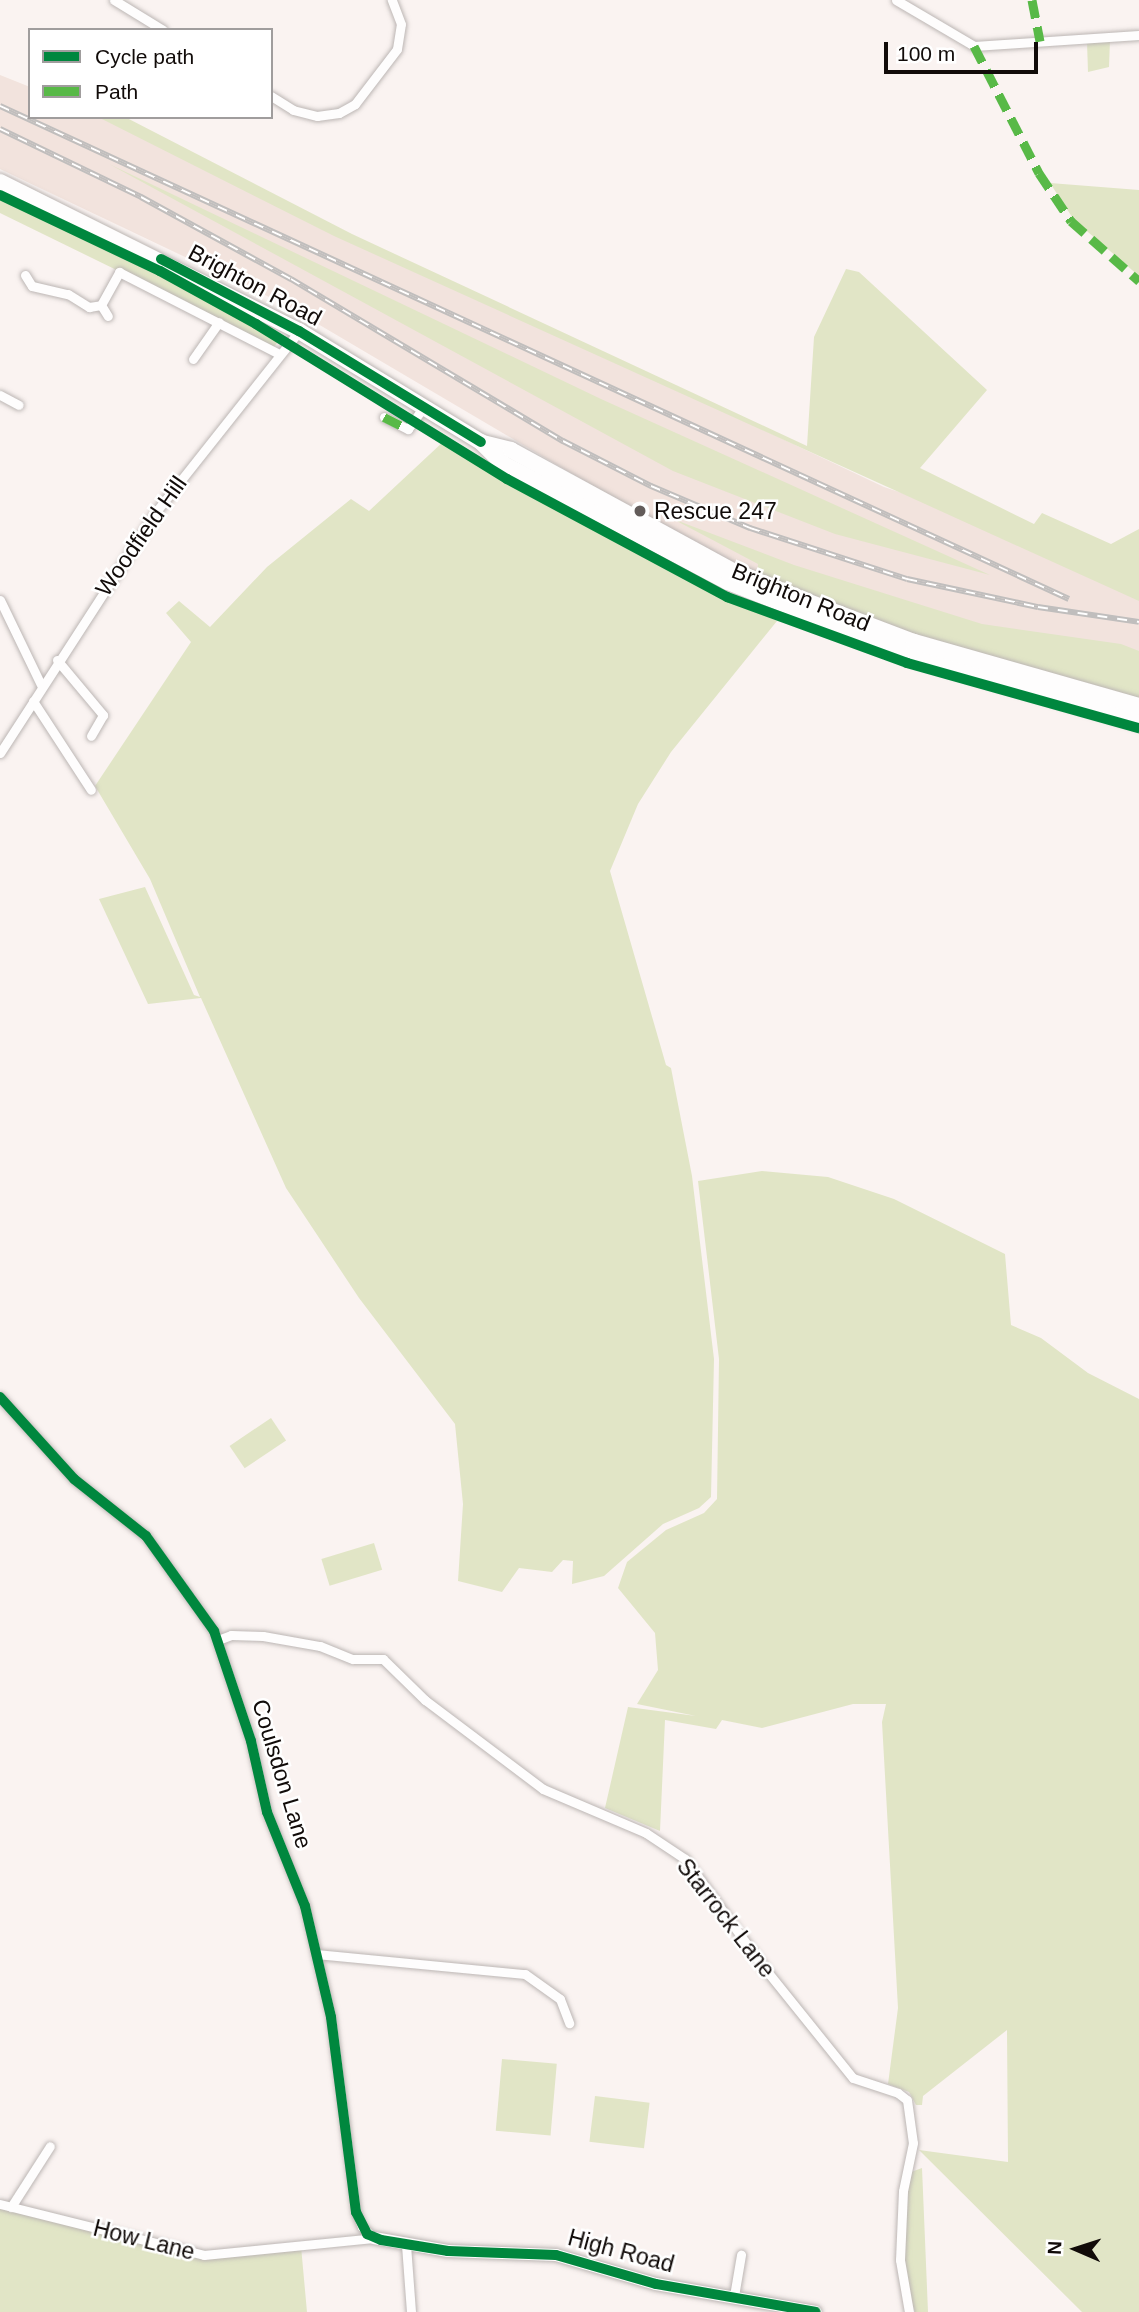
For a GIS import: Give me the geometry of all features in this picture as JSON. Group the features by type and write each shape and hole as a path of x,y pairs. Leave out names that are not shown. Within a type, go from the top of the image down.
{"highway":[{"name":"Brighton Road","path":"0,182 299,331 481,442 502,463 584,509 788,609 911,655 1139,721"},
{"name":"Brighton Road","path":"481,442 511,450 733,571 806,601 914,642 1139,706"}],"street":[{"path":"114,0 160,28"},
{"path":"273,97 293,110 317,116 339,113 355,104 397,49 401,23 391,0"},
{"path":"896,0 974,46 1139,35"},
{"path":"101,305 119,272 279,354"},
{"path":"24,275 32,286 68,294 89,307 101,305"},
{"path":"101,305 108,316"},
{"path":"193,359 219,322"},
{"name":"Woodfield Hill","path":"0,753 57,660 155,513 299,331"},
{"path":"0,395 19,405"},
{"path":"384,416 408,429 424,406"},
{"path":"0,600 41,685"},
{"path":"57,660 103,715 91,736"},
{"path":"33,701 91,790"},
{"name":"Coulsdon Lane","path":"0,1397 74,1479 157,1548 218,1640 251,1741 267,1812 301,1895 331,2017 356,2212 362,2227 374,2238"},
{"name":"Starrock Lane","path":"218,1640 231,1635 262,1636 320,1646 353,1659 383,1659 425,1700 543,1789 646,1833 685,1859 762,1965 853,2078 898,2093 906,2100 913,2143 903,2191 900,2260 909,2312"},
{"path":"316,1954 525,1974 560,1999 569,2023"},
{"path":"11,2207 50,2146"},
{"name":"How Lane","path":"0,2204 204,2255 374,2238"},
{"name":"High Road","path":"374,2238 407,2245 556,2255 656,2284 816,2312"},
{"path":"407,2245 411,2312"},
{"path":"734,2296 741,2255"}],"shaded area":[{"path":"0,75 28,86 28,119 105,119 884,487 1139,572 1139,661 975,631 759,564 757,574 688,542 284,304 0,169"}],"green space":[{"path":"1110,40 1109,67 1088,72 1087,42"},
{"path":"102,119 129,119 352,234 807,446 814,337 846,269 859,272 987,390 920,468 1034,524 1042,513 1111,544 1139,529 1139,601 334,236"},
{"path":"109,164 601,399 990,575 835,534 673,471"},
{"path":"1050,183 1139,190 1139,276 1074,220"},
{"path":"0,199 179,282 222,310 273,334 277,343 274,347 0,213"},
{"path":"444,441 595,531 777,621 671,752 638,804 610,871 666,1065 671,1068 692,1176 714,1359 711,1497 699,1508 663,1524 604,1576 572,1584 573,1561 563,1560 552,1572 519,1568 502,1592 458,1581 463,1504 455,1424 359,1298 286,1188 201,998 148,1004 99,899 145,887 194,995 200,997 150,879 95,786 191,642 166,613 179,601 210,627 267,567 351,499 369,511"},
{"path":"673,519 794,565 982,624 1121,644 1139,651 1139,699 918,637 757,574 758,564"},
{"path":"762,1171 828,1177 894,1199 1005,1254 1011,1325 1041,1338 1088,1373 1139,1399 1139,2312 1082,2312 919,2150 1008,2162 1007,2030 923,2096 922,2105 916,2105 909,2092 888,2084 898,2008 882,1722 886,1704 853,1704 762,1728 722,1720 716,1729 665,1720 660,1831 605,1808 628,1707 696,1716 637,1704 658,1670 655,1633 618,1588 627,1562 666,1530 704,1513 717,1499 719,1359 698,1181"},
{"path":"271,1418 286,1440 245,1468 230,1446"},
{"path":"374,1543 382,1570 330,1586 321,1559"},
{"path":"502,2059 557,2064 551,2136 496,2131"},
{"path":"595,2096 650,2103 644,2148 589,2142"},
{"path":"922,2168 928,2312 915,2312 904,2280 906,2190 911,2172"},
{"path":"0,2209 204,2256 301,2246 307,2312 0,2312"}],"railway":[{"path":"0,106 28,119"},
{"path":"28,119 1069,599"},
{"path":"0,129 141,197 291,279 563,441 651,486 750,528 907,579 1038,607 1139,622"}],"marked path":[{"path":"1032,0 1040,41"},
{"path":"974,46 1039,173 1071,221 1139,281"},
{"path":"384,417 406,428"}],"cycle path":[{"path":"0,195 160,271 256,324 507,479 727,597 907,663 1139,728"},
{"path":"161,259 299,331 481,442"},
{"path":"0,1397 74,1479 146,1536 214,1631 251,1741 267,1812 305,1906 331,2017 356,2212 367,2234 381,2240 448,2251 556,2255 656,2284 816,2312"}],"place":[{"name":"Rescue 247","path":"640,511"}]}
